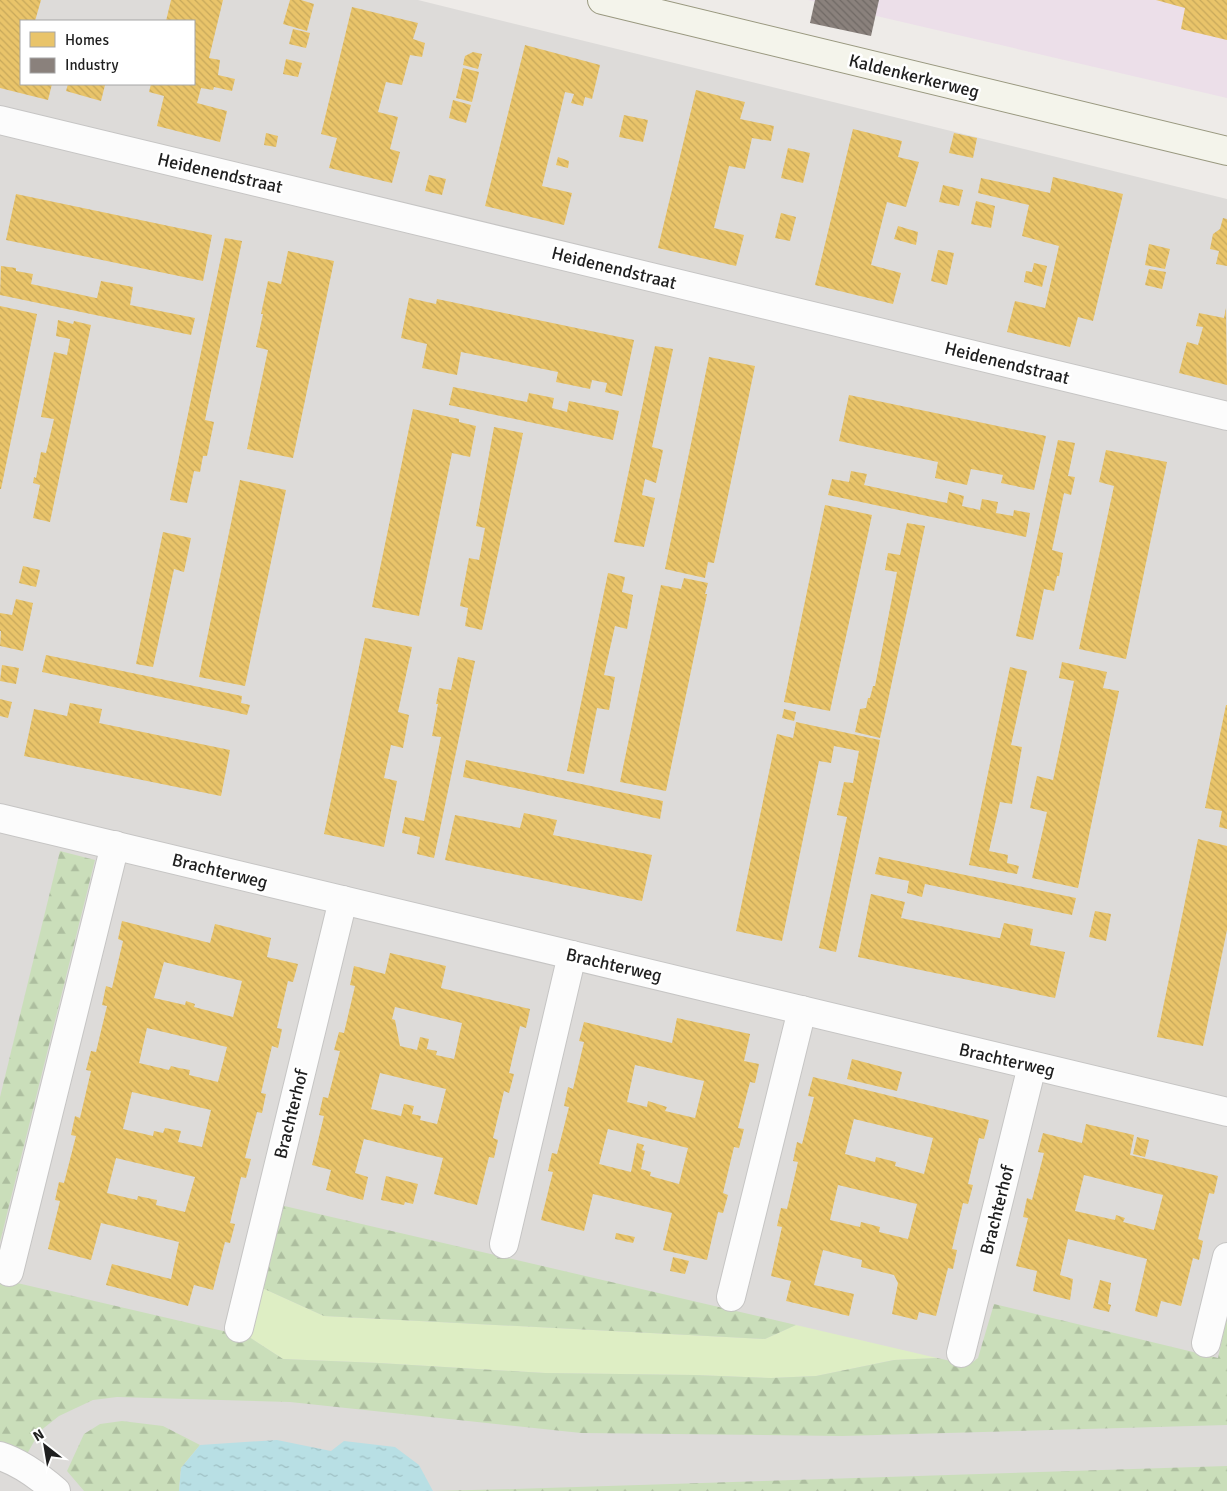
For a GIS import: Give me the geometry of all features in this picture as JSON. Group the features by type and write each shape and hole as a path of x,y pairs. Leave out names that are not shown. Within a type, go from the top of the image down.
{"main road":[{"name":"Kaldenkerkerweg","path":"602,0 1227,151"}],"street":[{"name":"Heidenendstraat","path":"0,120 1227,416"},
{"name":"Brachterweg","path":"0,818 1227,1112"},
{"path":"8,1272 115,845"},
{"name":"Brachterhof","path":"239,1328 343,900"},
{"path":"504,1244 572,955"},
{"path":"731,1297 802,1010"},
{"name":"Brachterhof","path":"961,1353 1032,1066"},
{"path":"1206,1343 1227,1257"},
{"path":"0,1456 7,1458 44,1481 56,1491"}],"shaded area":[{"path":"0,0 418,0 1227,199 1227,1491 0,1491"},
{"path":"808,0 1227,0 1227,98"}],"green space":[{"path":"60,851 95,860 0,1242 0,1097"},
{"path":"280,1205 796,1325 765,1339 324,1316 260,1287"},
{"path":"0,1279 249,1337 283,1359 545,1373 771,1378 816,1376 894,1360 937,1358 969,1365 978,1358 994,1304 1218,1358 1227,1316 1227,1425 842,1436 581,1433 290,1402 117,1397 93,1400 59,1416 40,1431 27,1454 0,1443"},
{"path":"260,1287 324,1316 765,1339 796,1325 937,1358 894,1360 816,1376 771,1378 545,1373 283,1359 249,1337"},
{"path":"122,1421 163,1426 200,1445 181,1468 179,1491 84,1491 67,1471 84,1434 100,1424"},
{"path":"1227,1466 1227,1491 433,1491 514,1489"}],"water":[{"path":"277,1440 331,1451 344,1441 395,1447 419,1465 433,1491 179,1491 181,1468 200,1445"}],"building: Homes":[{"path":"0,0 41,0 35,20 20,20 20,85 52,85 48,100 0,88"},
{"path":"171,0 223,0 209,58 220,60 218,75 235,79 232,91 214,87 213,90 201,88 197,103 227,111 220,142 157,126 164,96 149,92 151,85 195,85 195,20 166,20"},
{"path":"290,0 301,0 314,4 307,31 283,24"},
{"path":"1156,0 1227,0 1227,40 1181,29 1185,8"},
{"path":"352,7 418,23 413,39 425,43 422,57 410,55 402,85 386,82 378,112 398,117 390,149 400,152 392,183 329,168 337,138 321,134"},
{"path":"293,29 310,33 306,48 289,44"},
{"path":"525,45 600,65 592,99 585,97 583,106 571,103 574,94 565,92 542,186 572,193 564,225 485,206"},
{"path":"473,52 482,54 478,69 463,65 465,56"},
{"path":"286,59 302,63 298,77 283,74"},
{"path":"463,68 479,72 472,102 456,98"},
{"path":"68,85 105,85 101,101 66,91"},
{"path":"696,90 745,102 740,119 774,126 771,141 752,138 745,169 729,166 714,228 744,235 736,266 658,248"},
{"path":"453,100 471,105 466,123 449,118"},
{"path":"624,115 648,120 643,142 619,137"},
{"path":"853,129 902,141 898,157 919,162 906,207 887,202 871,265 901,273 893,304 815,285"},
{"path":"266,133 278,136 276,147 264,145"},
{"path":"954,133 977,138 973,158 949,153"},
{"path":"788,148 810,153 803,183 781,178"},
{"path":"558,157 569,161 568,168 556,165"},
{"path":"429,175 446,179 442,195 425,191"},
{"path":"1053,177 1123,194 1093,321 1078,317 1070,347 1007,332 1015,301 1045,308 1059,246 1022,236 1029,205 978,193 981,178 1050,193"},
{"path":"943,185 963,190 959,206 939,202"},
{"path":"16,194 212,235 203,281 6,240"},
{"path":"976,201 995,206 991,228 971,224"},
{"path":"781,213 796,217 790,241 775,238"},
{"path":"1223,218 1227,219 1227,266 1216,264 1219,251 1210,249 1213,234 1220,229"},
{"path":"898,226 918,232 916,245 894,239"},
{"path":"225,238 242,241 205,420 214,422 207,456 203,456 200,472 194,471 187,503 170,500"},
{"path":"1149,244 1170,249 1165,269 1145,265"},
{"path":"938,250 954,253 947,285 931,281"},
{"path":"288,251 334,261 293,458 247,449 268,350 256,347 263,314 261,314 268,281 281,284"},
{"path":"1034,263 1047,266 1042,287 1024,282 1026,271 1032,272"},
{"path":"1,266 16,268 16,271 33,274 31,284 96,298 101,281 133,287 130,305 195,318 191,335 0,295"},
{"path":"1149,269 1166,272 1162,289 1145,285"},
{"path":"409,298 436,304 437,299 634,340 622,396 605,392 607,383 592,380 590,389 556,382 558,372 461,352 457,375 422,368 427,344 401,338"},
{"path":"0,306 37,314 1,489 0,489"},
{"path":"1226,308 1227,385 1179,373 1187,342 1198,345 1203,327 1196,326 1199,313 1224,318"},
{"path":"58,320 73,324 74,321 91,325 50,522 33,518 40,485 33,483 34,477 36,478 41,452 46,453 54,419 41,417 54,352 67,355 70,339 56,336"},
{"path":"655,346 673,349 652,447 663,450 656,483 645,479 642,495 655,498 644,547 614,542"},
{"path":"709,357 755,366 714,563 708,562 705,578 665,569"},
{"path":"453,387 527,402 529,393 554,398 552,408 567,412 569,401 619,411 613,440 449,405"},
{"path":"849,395 1046,436 1034,490 1001,483 1003,475 971,469 967,485 935,478 938,462 839,441"},
{"path":"413,409 459,419 459,422 476,426 470,457 452,453 419,616 372,607"},
{"path":"494,427 523,433 482,630 465,626 468,608 460,606 469,558 479,560 485,528 476,526"},
{"path":"1058,440 1075,443 1068,476 1075,477 1071,495 1064,493 1052,550 1063,553 1059,576 1057,576 1054,591 1044,589 1033,640 1016,636"},
{"path":"1106,450 1167,462 1126,659 1079,649 1114,486 1099,482"},
{"path":"851,471 867,474 864,485 947,503 949,492 964,496 962,506 980,510 982,499 998,502 996,513 1013,516 1014,510 1030,513 1026,537 828,495 832,479 849,482"},
{"path":"240,480 286,490 245,686 199,677"},
{"path":"825,505 872,515 830,711 784,702"},
{"path":"907,523 925,526 880,738 855,732 860,709 866,708 868,698 870,698 873,686 875,686 897,572 885,570 888,553 900,555"},
{"path":"163,532 191,538 184,572 174,569 153,667 136,664"},
{"path":"23,566 40,570 36,587 19,583"},
{"path":"608,573 625,577 622,592 633,595 627,629 615,626 604,675 615,677 609,710 597,708 584,774 567,771"},
{"path":"684,578 708,583 666,791 620,782 661,585 681,589"},
{"path":"16,599 33,603 23,651 0,646 0,613 12,615"},
{"path":"365,638 412,647 398,712 409,715 403,748 391,745 384,778 397,781 384,847 324,834"},
{"path":"46,655 242,696 241,703 250,705 247,715 42,672"},
{"path":"458,657 475,661 434,858 417,854 420,837 402,833 405,817 424,821 441,737 432,736 439,688 451,690"},
{"path":"1062,662 1107,672 1103,688 1119,691 1078,888 1032,878 1047,812 1030,808 1037,776 1053,780 1074,681 1059,678"},
{"path":"2,665 19,668 16,684 0,681"},
{"path":"1010,667 1027,671 1011,745 1022,747 1012,804 1000,802 989,851 1008,855 1007,863 1019,866 1017,874 969,865"},
{"path":"0,699 12,702 8,718 0,716"},
{"path":"70,703 102,709 99,723 230,750 221,796 24,756 34,709 67,716"},
{"path":"1226,705 1227,829 1219,827 1222,811 1205,808"},
{"path":"784,709 796,712 794,721 782,718"},
{"path":"796,722 880,740 836,952 819,948 847,817 837,815 844,782 853,783 859,751 834,746 831,763 819,761 782,941 736,931 777,734 793,738"},
{"path":"466,760 663,801 660,819 463,777"},
{"path":"524,813 557,820 553,835 652,855 642,901 445,860 455,815 520,828"},
{"path":"1198,839 1227,846 1227,930 1203,1046 1157,1037"},
{"path":"879,857 1076,898 1072,915 925,884 922,897 907,893 909,881 875,874"},
{"path":"871,894 905,902 901,918 999,938 1004,923 1033,929 1030,945 1065,952 1055,998 858,957"},
{"path":"1095,911 1111,914 1106,941 1089,937"},
{"path":"122,921 210,943 215,924 271,938 267,957 298,964 293,982 288,981 277,1028 282,1029 278,1048 272,1046 261,1093 266,1094 262,1113 257,1112 245,1158 251,1159 246,1178 241,1177 230,1223 235,1224 230,1243 225,1242 213,1290 194,1285 188,1306 106,1285 112,1264 171,1279 179,1242 101,1223 91,1260 48,1249 60,1201 55,1200 59,1182 64,1183 76,1136 71,1135 75,1116 80,1118 91,1071 86,1070 91,1051 96,1052 107,1006 102,1005 106,986 112,988 123,941 118,939","holes":["164,962 242,981 233,1017 194,1007 195,1004 186,1001 185,1005 154,998","147,1028 227,1047 218,1082 189,1075 190,1070 171,1066 169,1070 139,1063","132,1092 211,1110 202,1147 178,1142 181,1131 165,1128 163,1133 154,1131 153,1136 123,1129","116,1158 195,1177 185,1212 156,1205 157,1200 138,1196 137,1200 107,1193"]},
{"path":"390,953 446,966 441,988 530,1009 526,1028 520,1026 509,1073 514,1074 509,1093 504,1091 493,1138 498,1140 494,1158 489,1157 477,1205 434,1194 443,1158 364,1139 355,1173 368,1177 363,1200 326,1190 331,1170 312,1165 324,1116 319,1115 323,1097 328,1098 340,1051 334,1050 339,1032 344,1033 355,986 350,985 354,966 385,974","holes":["395,1007 462,1023 454,1059 436,1055 437,1051 427,1049 426,1052 429,1039 420,1037 417,1050 400,1046 395,1020 392,1019","380,1073 446,1089 437,1124 420,1120 421,1116 412,1114 414,1106 404,1104 401,1116 371,1109"]},
{"path":"677,1018 750,1034 744,1061 759,1064 755,1083 750,1082 738,1128 744,1129 739,1148 734,1147 723,1193 728,1195 723,1213 718,1212 707,1260 663,1250 672,1213 593,1194 584,1231 541,1220 553,1172 548,1171 552,1153 557,1154 569,1107 564,1106 568,1087 573,1089 584,1042 579,1041 584,1022 672,1043","holes":["635,1065 704,1081 695,1118 665,1111 667,1107 648,1101 647,1107 627,1102","608,1129 688,1148 679,1184 650,1176 651,1172 641,1169 645,1151 642,1150 644,1145 637,1143 631,1172 599,1164"]},
{"path":"852,1059 902,1072 897,1091 847,1079"},
{"path":"813,1077 989,1120 984,1139 979,1138 968,1184 973,1185 968,1204 963,1203 952,1249 957,1250 953,1269 948,1268 936,1316 919,1312 917,1320 892,1314 898,1283 894,1275 861,1267 862,1260 823,1250 814,1285 854,1294 849,1316 786,1301 791,1281 771,1276 782,1227 777,1226 781,1208 787,1209 798,1162 793,1161 797,1142 802,1144 814,1097 808,1096","holes":["854,1119 933,1138 924,1174 895,1166 896,1162 876,1157 875,1162 845,1154","838,1185 917,1204 908,1239 879,1232 880,1227 861,1222 860,1227 830,1220"]},
{"path":"1086,1124 1134,1135 1130,1155 1218,1176 1214,1194 1209,1193 1198,1239 1203,1241 1199,1260 1193,1258 1181,1306 1161,1301 1157,1317 1135,1311 1147,1259 1068,1239 1060,1275 1073,1279 1070,1300 1033,1291 1037,1271 1016,1266 1028,1218 1023,1217 1027,1198 1032,1200 1044,1153 1038,1152 1043,1133 1082,1143","holes":["1084,1175 1163,1195 1154,1230 1123,1222 1125,1218 1116,1215 1115,1220 1075,1211"]},
{"path":"1137,1137 1149,1140 1145,1157 1133,1154"},
{"path":"386,1176 418,1184 413,1204 405,1202 404,1205 381,1200"},
{"path":"616,1233 635,1237 633,1243 615,1239"},
{"path":"673,1257 689,1261 685,1274 670,1271"},
{"path":"1100,1280 1111,1283 1108,1304 1111,1305 1109,1312 1093,1308"}],"building: Industry":[{"path":"815,0 879,0 871,36 810,23"}]}
